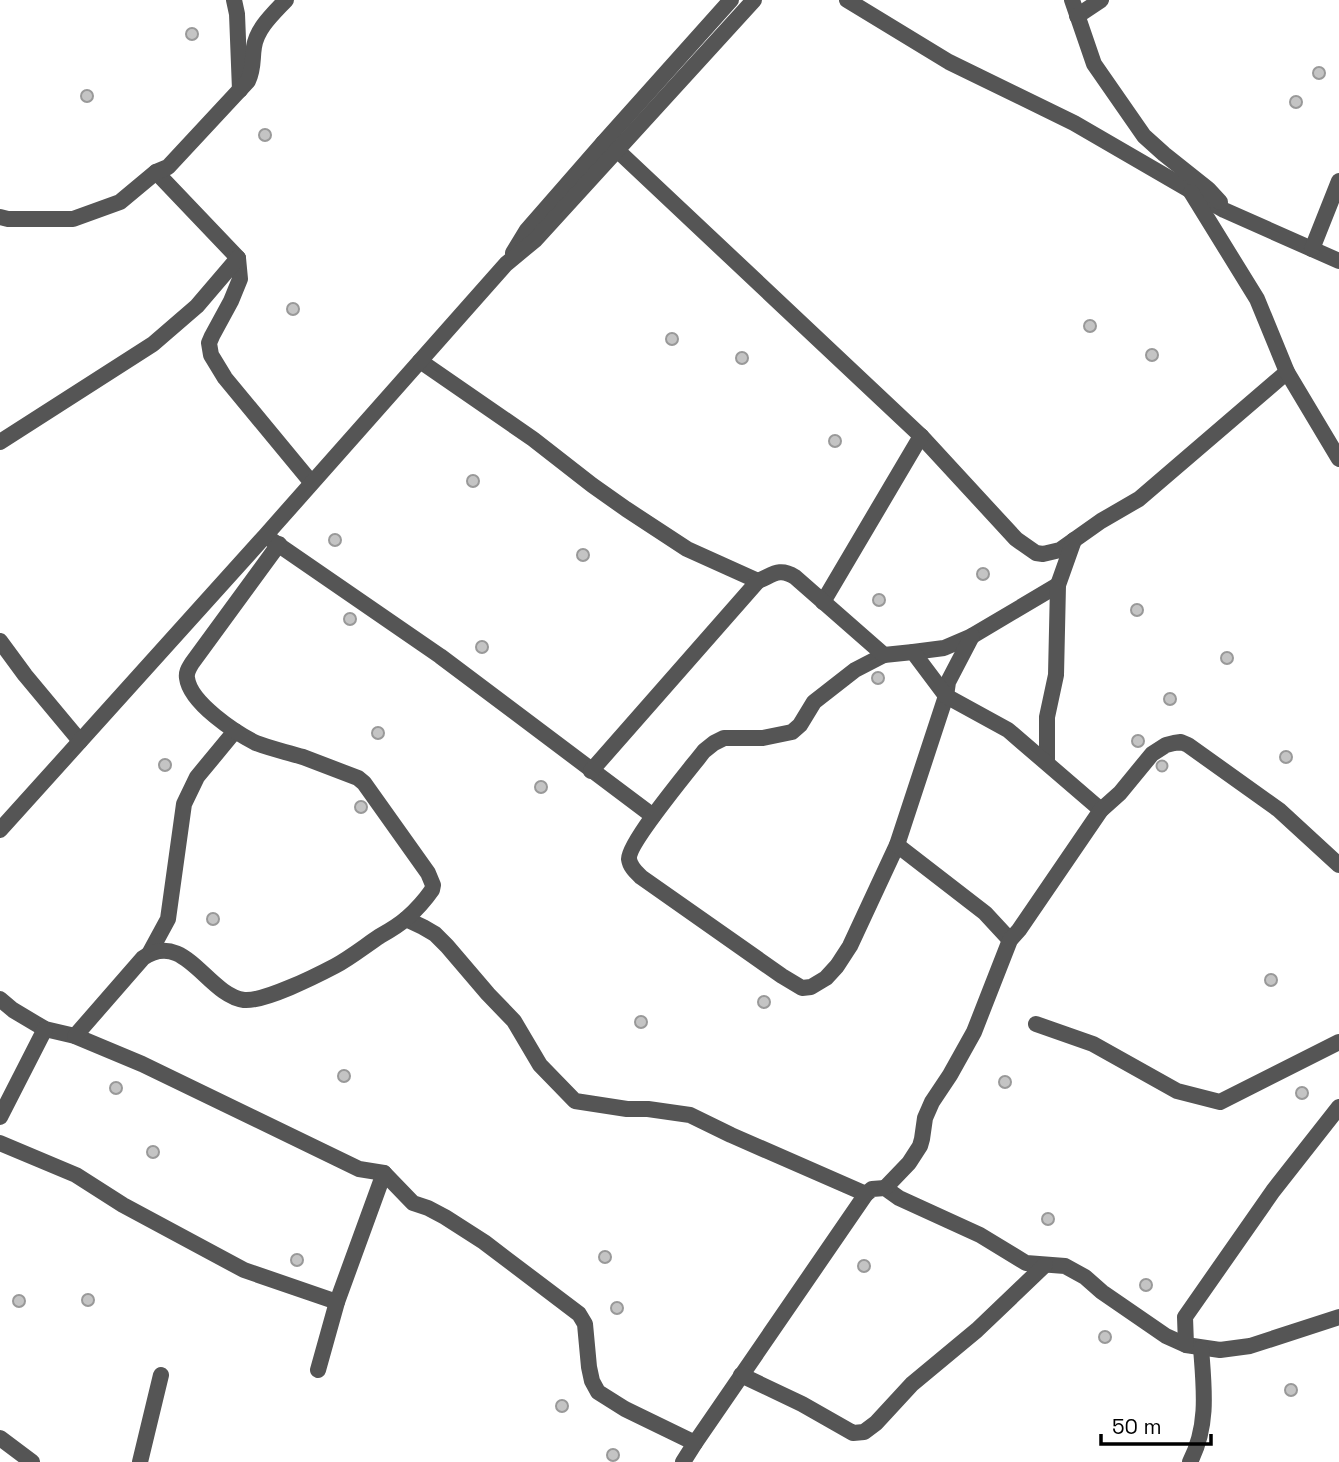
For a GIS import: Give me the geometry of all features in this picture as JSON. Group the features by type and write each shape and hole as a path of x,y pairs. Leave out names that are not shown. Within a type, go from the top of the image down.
{"street":[{"path":"234,0 240,90"},
{"path":"0,217 73,219 120,202 156,172 168,167 251,75 256,37 286,0"},
{"path":"75,1036 149,954 164,951 175,953 228,994 247,1000 260,998 337,965 406,919 432,890 433,885 428,873 368,787 358,778 258,743 235,731 194,694 187,680 187,671 311,482 506,264 536,240 731,0"},
{"path":"610,146 754,0"},
{"path":"848,0 949,62 1074,123 1224,210 1339,261"},
{"path":"1101,0 1074,8 1094,64 1144,136 1208,189 1224,210"},
{"path":"610,146 921,436 1016,539 1043,554 1060,550 1101,521 1139,499 1287,372"},
{"path":"156,172 238,258 240,279 209,343 211,355 225,379 311,482"},
{"path":"1312,249 1339,180"},
{"path":"1189,190 1257,299 1287,372 1339,459"},
{"path":"0,442 153,344 197,306 238,258"},
{"path":"420,361 667,536 687,549 758,582"},
{"path":"823,602 921,436"},
{"path":"0,830 80,741 272,540"},
{"path":"272,540 440,656 653,817"},
{"path":"1047,762 1047,717 1056,675 1058,585 1074,540"},
{"path":"591,771 758,582 779,572 786,572 884,655"},
{"path":"972,636 948,682 946,696 897,845 850,946 837,966 819,984 802,988 793,983 633,869 629,862 632,849 653,817 713,743 724,738 763,738 792,732 800,725 814,702 855,670 884,655 944,648 972,636 1058,585"},
{"path":"0,642 80,741"},
{"path":"913,652 946,696 1008,730 1101,810"},
{"path":"149,954 168,919 184,804 197,777 235,731"},
{"path":"885,1188 909,1163 920,1146 925,1118 974,1031 1010,940 1101,810 1152,754 1166,745 1181,742 1195,750 1279,810 1339,865"},
{"path":"897,845 985,914 1010,940"},
{"path":"406,919 423,926 447,946 514,1021 540,1065 575,1101 690,1115 866,1194"},
{"path":"0,999 45,1029 75,1036 142,1064 359,1169 384,1173 413,1203 445,1217 484,1242 579,1314 585,1324 589,1367 598,1392 625,1409 695,1443"},
{"path":"1037,1024 1093,1044 1177,1091 1220,1102 1339,1042"},
{"path":"0,1117 45,1029"},
{"path":"1190,1462 1200,1441 1204,1393 1185,1317 1273,1191 1339,1107"},
{"path":"0,1143 76,1175 123,1205 244,1270 337,1302"},
{"path":"318,1370 337,1302 384,1173"},
{"path":"683,1462 872,1189 885,1188 899,1198 980,1235 1026,1263 1065,1266 1085,1277 1102,1292 1166,1336 1194,1347 1220,1350 1250,1346 1339,1317"},
{"path":"741,1375 802,1404 853,1433 864,1432 876,1423 912,1384 977,1330 1045,1265"},
{"path":"140,1462 161,1375"},
{"path":"0,1438 33,1462"}],"building":[{"path":"192,28 198,34 192,40 186,34"},
{"path":"1319,67 1325,73 1319,79 1313,73"},
{"path":"82,91 92,91 92,101 82,101"},
{"path":"1296,96 1302,102 1296,108 1290,102"},
{"path":"265,129 271,135 265,141 259,135"},
{"path":"293,303 299,309 293,315 287,309"},
{"path":"1090,320 1096,326 1090,332 1084,326"},
{"path":"672,333 678,339 672,345 666,339"},
{"path":"1152,349 1158,355 1152,361 1146,355"},
{"path":"742,352 748,358 742,364 736,358"},
{"path":"835,435 841,441 835,447 829,441"},
{"path":"473,475 479,481 473,487 467,481"},
{"path":"335,534 341,540 335,546 329,540"},
{"path":"583,549 589,555 583,561 577,555"},
{"path":"983,568 989,574 983,580 977,574"},
{"path":"879,594 885,600 879,606 873,600"},
{"path":"1137,604 1143,610 1137,616 1131,610"},
{"path":"350,613 356,619 350,625 344,619"},
{"path":"482,641 488,647 482,653 476,647"},
{"path":"1222,653 1232,653 1232,663 1222,663"},
{"path":"878,672 884,678 878,684 872,678"},
{"path":"1170,693 1176,699 1170,705 1164,699"},
{"path":"378,727 384,733 378,739 372,733"},
{"path":"1138,735 1144,741 1138,747 1132,741"},
{"path":"1286,751 1292,757 1286,763 1280,757"},
{"path":"165,759 171,765 165,771 159,765"},
{"path":"1162,760 1168,766 1162,772 1156,766"},
{"path":"541,781 547,787 541,793 535,787"},
{"path":"361,801 367,807 361,813 355,807"},
{"path":"213,913 219,919 213,925 207,919"},
{"path":"1271,974 1277,980 1271,986 1265,980"},
{"path":"764,996 770,1002 764,1008 758,1002"},
{"path":"641,1016 647,1022 641,1028 635,1022"},
{"path":"344,1070 350,1076 344,1082 338,1076"},
{"path":"1005,1076 1011,1082 1005,1088 999,1082"},
{"path":"116,1082 122,1088 116,1094 110,1088"},
{"path":"1302,1087 1308,1093 1302,1099 1296,1093"},
{"path":"153,1146 159,1152 153,1158 147,1152"},
{"path":"1048,1213 1054,1219 1048,1225 1042,1219"},
{"path":"605,1251 611,1257 605,1263 599,1257"},
{"path":"297,1254 303,1260 297,1266 291,1260"},
{"path":"864,1260 870,1266 864,1272 858,1266"},
{"path":"1146,1279 1152,1285 1146,1291 1140,1285"},
{"path":"88,1294 94,1300 88,1306 82,1300"},
{"path":"19,1295 25,1301 19,1307 13,1301"},
{"path":"617,1302 623,1308 617,1314 611,1308"},
{"path":"1105,1331 1111,1337 1105,1343 1099,1337"},
{"path":"1291,1384 1297,1390 1291,1396 1285,1390"},
{"path":"562,1400 568,1406 562,1412 556,1406"},
{"path":"613,1449 619,1455 613,1461 607,1455"}]}
